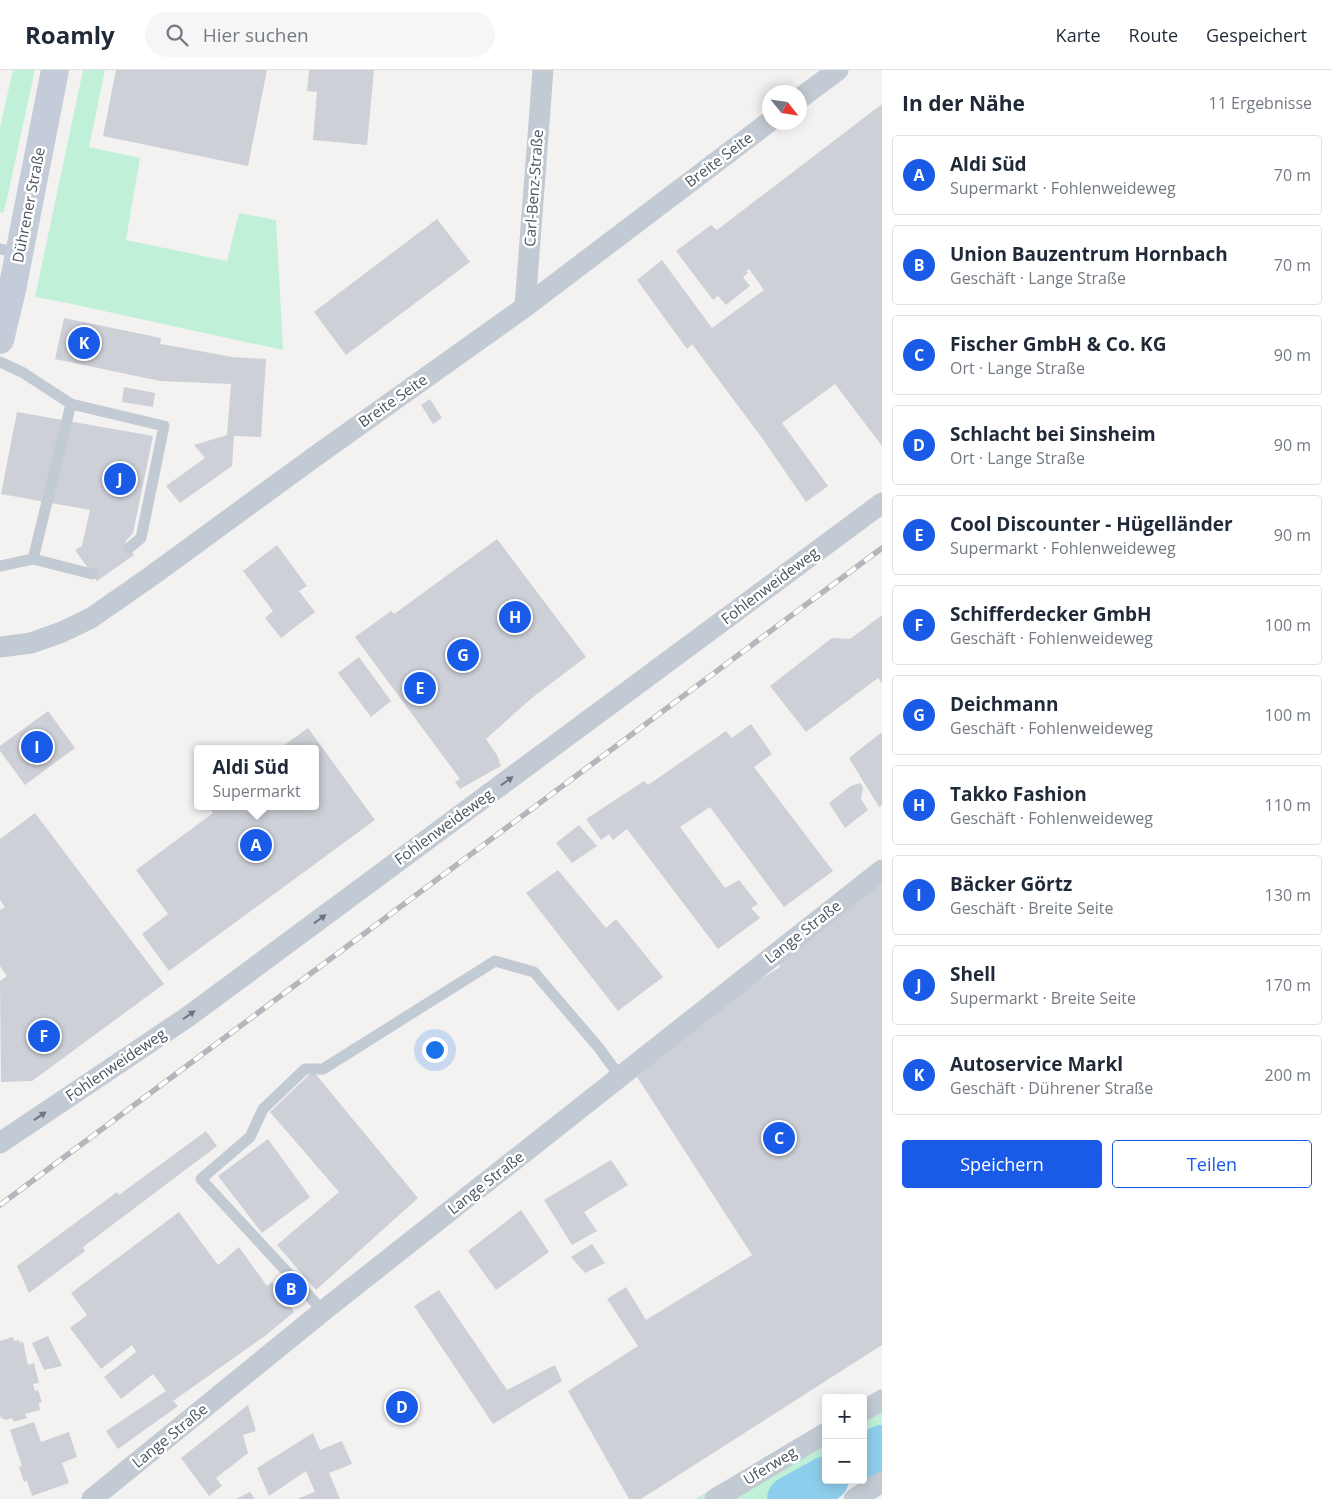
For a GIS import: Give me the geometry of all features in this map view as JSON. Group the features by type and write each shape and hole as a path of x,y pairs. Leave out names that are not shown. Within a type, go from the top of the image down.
{"main road":[{"name":"Dührener Straße","path":"0,340 10,251 55,70"}],"street":[{"name":"Carl-Benz-Straße","path":"525,307 543,70"},
{"path":"807,94 838,70"},
{"name":"Breite Seite","path":"0,648 31,643 62,632 91,618 525,307 762,128"},
{"name":"Fohlenweideweg","path":"0,1143 189,1016 882,503"},
{"name":"Lange Straße","path":"92,1499 323,1312 882,870"},
{"path":"867,1409 882,1400"},
{"name":"Uferweg","path":"715,1499 822,1436"},
{"path":"854,1499 882,1482"}],"lane":[{"path":"0,362 22,372 71,404 164,426 141,538 129,548"},
{"path":"33,559 71,404"},
{"path":"0,566 33,559 92,574"},
{"path":"323,1312 201,1179 250,1137 262,1109 306,1069 324,1069 495,961 534,972 599,1048 620,1078"}],"green space":[{"path":"13,70 35,70 4,212 0,213 0,127"},
{"path":"83,70 105,70 89,147 140,158 126,240 227,261 239,213 276,220 283,350 35,297"},
{"path":"882,1390 882,1465 867,1473 867,1439 867,1399"},
{"path":"822,1425 822,1484 848,1484 823,1499 695,1499"}],"building":[{"path":"116,70 267,70 248,166 103,136"},
{"path":"309,70 374,70 367,145 313,140 317,92 307,91"},
{"path":"882,104 882,446 835,384 782,423 828,486 806,502 762,438 692,344 687,349 637,280 662,260 712,328 764,290 749,269 746,271 748,273 743,277 750,286 726,305 718,296 713,300 676,251 711,225 717,230"},
{"path":"437,219 470,262 346,355 314,312"},
{"path":"64,318 161,338 160,344 232,357 266,359 261,437 234,436 232,466 180,503 166,486 205,458 194,445 227,435 231,384 160,381 55,359"},
{"path":"124,387 155,393 153,407 122,402"},
{"path":"430,399 442,418 433,424 421,405"},
{"path":"17,412 153,436 133,533 125,542 134,555 97,581 75,550 82,546 90,510 1,494"},
{"path":"497,539 586,657 533,697 486,739 497,755 501,766 460,789 455,782 460,779 355,637 391,611 394,614"},
{"path":"277,545 307,586 299,591 315,612 281,638 265,618 273,611 243,571"},
{"path":"882,615 882,683 878,678 806,732 770,686 832,638 850,639"},
{"path":"359,657 391,701 371,717 338,673"},
{"path":"48,711 75,748 25,785 0,751 0,746"},
{"path":"751,724 772,754 754,767 833,871 784,907 710,807 680,827 725,888 739,880 758,904 751,908 760,918 718,949 627,829 613,840 609,834 601,840 586,819 644,781 648,785 726,731 732,738"},
{"path":"308,728 375,820 169,971 142,934 168,914 136,870 213,813 211,810 319,810 319,745 285,745"},
{"path":"882,732 882,805 879,807 849,758"},
{"path":"860,783 863,787 861,799 868,810 845,828 829,803 851,786"},
{"path":"35,813 164,984 32,1081 1,1082 0,981 7,976 0,966 0,910 5,907 0,900 0,839"},
{"path":"579,825 597,846 572,863 556,843"},
{"path":"558,870 606,928 616,919 663,977 618,1011 526,893"},
{"path":"882,878 882,1345 641,1499 629,1499 568,1391 638,1346 607,1299 626,1287 646,1320 752,1255 637,1077 717,1006 780,967 777,959"},
{"path":"313,1071 418,1198 316,1290 277,1245 339,1192 270,1112"},
{"path":"206,1131 217,1146 83,1247 85,1251 29,1293 17,1266 117,1192 119,1195"},
{"path":"268,1139 310,1197 262,1233 218,1176"},
{"path":"611,1160 628,1185 584,1212 597,1231 572,1245 544,1200"},
{"path":"521,1210 549,1252 496,1290 468,1251"},
{"path":"179,1212 218,1265 239,1247 267,1286 272,1282 294,1312 265,1336 173,1401 178,1406 118,1449 106,1431 166,1391 153,1374 121,1399 104,1377 136,1352 132,1345 101,1369 70,1328 87,1315 71,1293"},
{"path":"592,1244 605,1263 585,1273 571,1257"},
{"path":"439,1290 507,1390 555,1365 562,1381 493,1424 414,1306"},
{"path":"48,1336 62,1366 44,1370 32,1343"},
{"path":"13,1337 14,1341 19,1340 20,1343 23,1342 28,1365 34,1363 39,1383 33,1384 35,1391 38,1390 42,1402 39,1403 40,1410 25,1414 27,1418 14,1422 12,1418 6,1420 1,1418 0,1414 0,1341"},
{"path":"248,1405 256,1431 243,1435 248,1453 216,1478 222,1486 209,1496 181,1458"},
{"path":"34,1422 41,1442 69,1432 77,1457 62,1463 69,1483 32,1496 27,1481 24,1482 19,1467 22,1466 10,1430"},
{"path":"313,1433 320,1450 342,1441 352,1464 329,1473 340,1499 297,1499 315,1492 306,1471 269,1496 257,1468"},
{"path":"250,1492 255,1499 236,1499"}],"waterway":[{"path":"867,1456 882,1448"},
{"path":"790,1499 822,1481"}],"railway":[{"path":"0,1205 882,548"}],"place":[{"name":"Autoservice Markl","path":"84,343"},
{"name":"Shell","path":"120,479"},
{"name":"Takko Fashion","path":"515,617"},
{"name":"Deichmann","path":"463,655"},
{"name":"Cool Discounter - Hügelländer","path":"420,688"},
{"name":"Bäcker Görtz","path":"37,747"},
{"name":"Aldi Süd","path":"256,845"},
{"name":"Schifferdecker GmbH","path":"44,1036"},
{"name":"Fischer GmbH & Co. KG","path":"779,1138"},
{"name":"Union Bauzentrum Hornbach","path":"291,1289"},
{"name":"Schlacht bei Sinsheim","path":"402,1407"}]}
